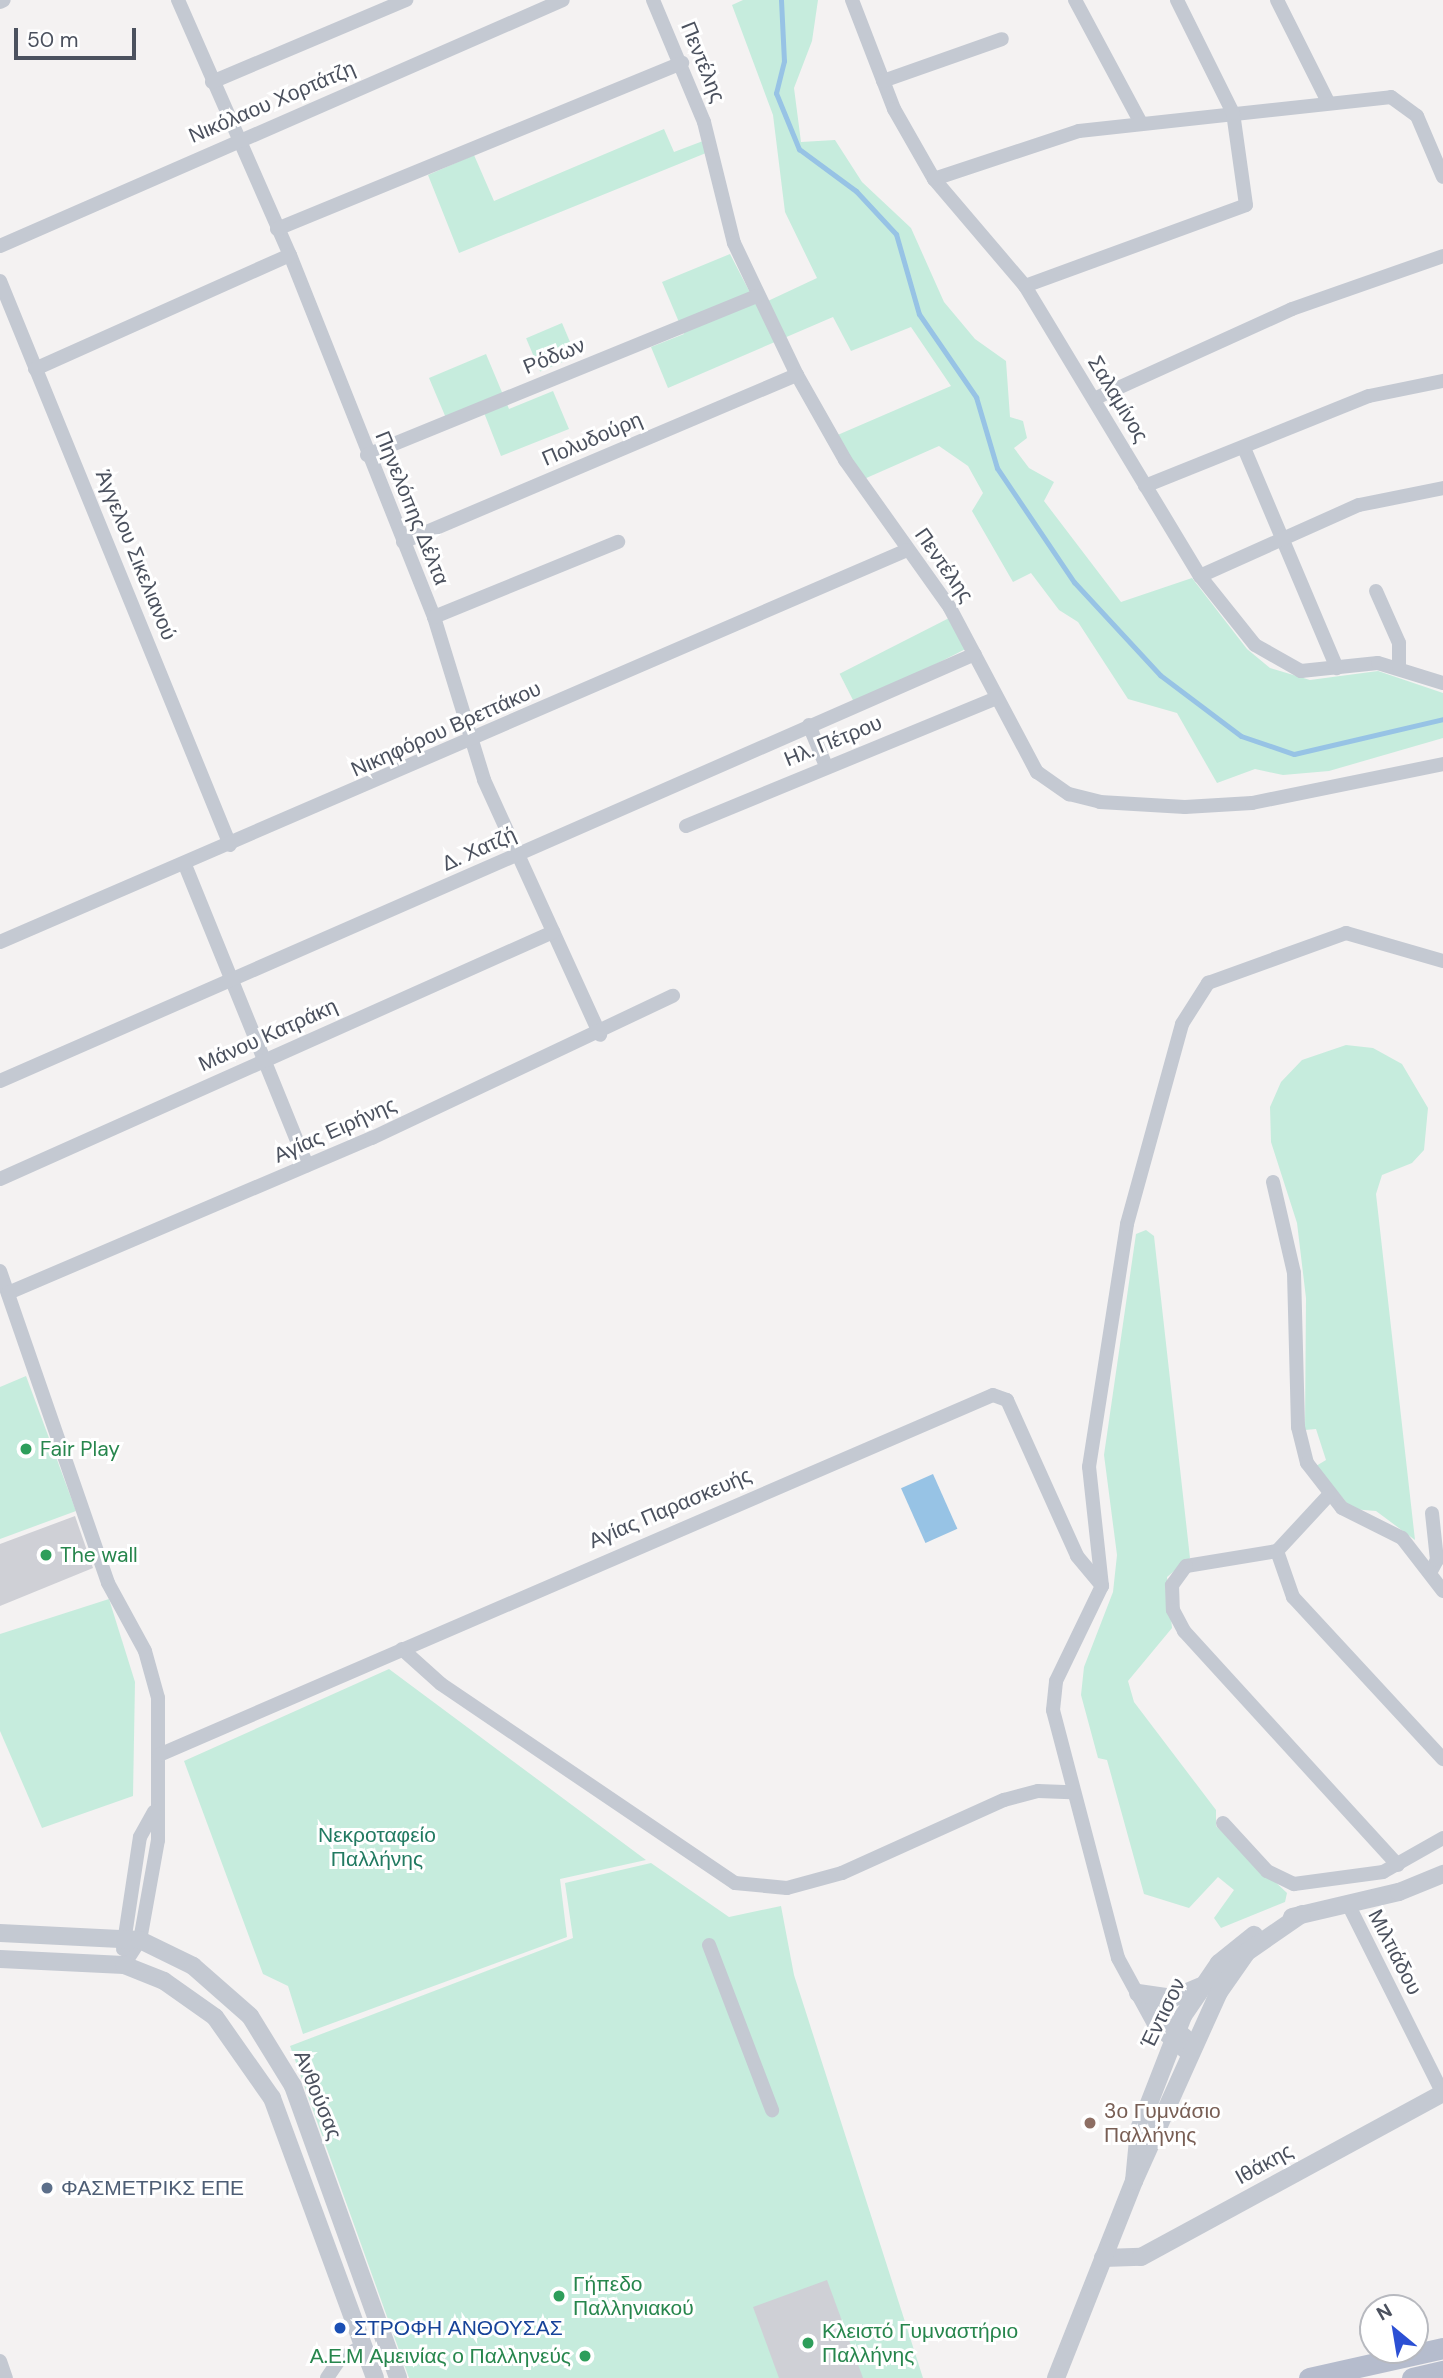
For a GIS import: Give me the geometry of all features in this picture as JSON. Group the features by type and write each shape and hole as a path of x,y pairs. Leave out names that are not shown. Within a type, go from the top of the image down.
{"main road":[{"path":"1309,2378 1443,2348"},
{"path":"1412,2378 1443,2371"}],"street":[{"name":"Πηνελόπης Δέλτα","path":"178,0 290,256 367,455 434,617 471,741 518,855 600,1035"},
{"path":"212,82 406,0"},
{"name":"Νικόλαου Χορτάτζη","path":"0,246 237,139 563,0"},
{"name":"Πεντέλης","path":"653,0 682,63 704,122 734,243 757,296 797,376 975,654 1037,772 1069,794 1100,802 1252,803 1443,764"},
{"name":"Σαλαμίνος","path":"852,0 883,81 934,179 1025,286 1096,398 1200,576 1273,660 1301,671 1399,667 1443,683"},
{"path":"1075,0 1140,121"},
{"path":"1025,286 1246,205 1233,113 1177,0"},
{"path":"1278,0 1327,100"},
{"path":"883,81 1002,39"},
{"path":"276,229 682,63"},
{"path":"934,179 1079,131 1140,121 1233,113 1327,100 1391,97 1406,103 1443,177"},
{"path":"36,369 290,256"},
{"path":"1096,398 1305,304 1443,256"},
{"name":"Άγγελου Σικελιανού","path":"0,281 230,845"},
{"name":"Ρόδων","path":"367,455 757,296"},
{"name":"Πολυδούρη","path":"403,542 797,376"},
{"path":"1145,486 1369,396 1443,381"},
{"path":"1244,448 1337,668"},
{"path":"1200,576 1378,498 1443,488"},
{"path":"434,617 618,542"},
{"name":"Νικηφόρου Βρεττάκου","path":"0,942 185,865 907,550"},
{"path":"1376,591 1396,634 1399,667"},
{"name":"Δ. Χατζή","path":"0,1081 975,654"},
{"name":"Ηλ. Πέτρου","path":"686,826 826,765 997,698"},
{"path":"809,725 826,765"},
{"path":"185,865 307,1166"},
{"name":"Μάνου Κατράκη","path":"0,1179 553,932"},
{"path":"1193,2051 1174,2037 1138,1993 1115,1949 1071,1792 1054,1693 1102,1586 1089,1467 1127,1224 1188,1009 1219,976 1327,936 1369,936 1443,961"},
{"name":"Αγίας Ειρήνης","path":"8,1293 307,1166 600,1035 673,996"},
{"path":"1273,1182 1296,1294 1300,1443 1328,1496 1394,1532 1443,1591"},
{"path":"0,1271 108,1583 151,1667 159,1705 159,1755 154,1812 158,1840 124,1965"},
{"name":"Αγίας Παρασκευής","path":"159,1755 993,1395 1007,1401 1077,1556 1102,1586"},
{"path":"1328,1496 1278,1551 1186,1566 1172,1585 1175,1618 1398,1865"},
{"path":"1430,1573 1437,1560 1432,1513"},
{"path":"1278,1551 1299,1603 1443,1759"},
{"path":"402,1649 441,1684 735,1883 787,1888 842,1872 1004,1800 1038,1791 1071,1792"},
{"path":"1223,1823 1286,1882 1369,1876 1398,1865 1443,1838"},
{"path":"1423,1882 1443,1866"},
{"name":"Έντισον","path":"1134,2181 1136,2140 1174,2037 1201,1986 1234,1948 1295,1916 1348,1904 1443,1874"},
{"name":"Μιλτιάδου","path":"1348,1904 1443,2093"},
{"name":"Έντισον","path":"1056,2378 1134,2181 1193,2051 1239,1961 1295,1916"},
{"name":"Ανθούσας","path":"0,1933 131,1938 214,1981 279,2055 398,2378"},
{"path":"709,1945 772,2110"},
{"name":"Ανθούσας","path":"0,1959 124,1965 200,2004 260,2073 375,2378"},
{"path":"1138,1993 1173,1997 1201,1986"},
{"name":"Ιθάκης","path":"1103,2258 1141,2257 1443,2093"},
{"path":"327,2378 339,2360 364,2345"},
{"path":"0,2361 6,2378"}],"green space":[{"path":"743,0 818,0 812,41 794,88 801,142 835,140 862,182 911,228 944,302 975,339 1006,361 1010,417 1023,421 1027,438 1014,448 1029,468 1054,482 1044,501 1121,602 1192,578 1247,649 1270,668 1310,680 1378,671 1443,693 1443,738 1329,771 1283,775 1255,769 1217,783 1177,713 1128,699 1078,622 1059,610 1031,573 1013,582 972,511 983,493 968,466 939,446 855,483 826,440 951,386 911,327 851,351 833,317 668,388 651,347 684,334 662,282 730,254 757,306 817,278 785,212 773,115 732,5"},
{"path":"664,129 674,152 703,141 706,153 459,253 428,175 474,155 494,201"},
{"path":"562,323 576,356 540,371 526,338"},
{"path":"486,354 509,409 553,391 569,429 501,456 481,405 446,418 429,378"},
{"path":"959,613 975,644 855,705 840,674"},
{"path":"1346,1045 1373,1048 1402,1064 1428,1108 1424,1150 1412,1163 1382,1175 1376,1194 1415,1540 1376,1511 1352,1509 1316,1466 1326,1460 1316,1429 1305,1430 1306,1298 1297,1223 1271,1142 1270,1107 1281,1082 1302,1060"},
{"path":"1146,1230 1154,1236 1190,1558 1167,1577 1172,1628 1128,1681 1134,1702 1216,1810 1216,1826 1287,1893 1285,1902 1221,1928 1214,1918 1234,1890 1218,1877 1189,1908 1144,1894 1107,1760 1098,1758 1081,1695 1084,1667 1113,1592 1117,1555 1104,1455 1136,1234"},
{"name":"Fair Play","path":"26,1376 76,1511 0,1539 0,1387"},
{"path":"109,1599 135,1682 133,1796 42,1828 0,1731 0,1634"},
{"name":"Νεκροταφείο Παλλήνης","path":"389,1669 646,1860 560,1879 567,1937 303,2034 288,1986 263,1974 184,1761"},
{"path":"651,1863 729,1917 781,1906 794,1975 923,2378 409,2378 290,2046 573,1938 565,1883"}],"water":[{"path":"933,1474 957,1529 925,1543 901,1488"}],"building":[{"name":"The wall","path":"75,1516 93,1568 0,1606 0,1544"},
{"name":"Κλειστό Γυμναστήριο Παλλήνης","path":"827,2280 863,2378 779,2378 753,2307"}],"waterway":[{"path":"781,0 784,61 776,93 799,149 856,191 896,234 919,314 976,397 997,468 1074,582 1160,675 1241,736 1294,754 1443,719"}],"place":[{"name":"Fair Play","path":"26,1449"},
{"name":"The wall","path":"46,1555"},
{"name":"3ο Γυμνάσιο Παλλήνης","path":"1090,2123"},
{"name":"ΦΑΣΜΕΤΡΙΚΣ ΕΠΕ","path":"47,2188"},
{"name":"Γήπεδο Παλληνιακού","path":"559,2296"},
{"name":"ΣΤΡΟΦΗ ΑΝΘΟΥΣΑΣ","path":"340,2328"},
{"name":"Κλειστό Γυμναστήριο Παλλήνης","path":"808,2343"},
{"name":"Α.Ε.Μ Αμεινίας ο Παλληνεύς","path":"585,2356"}]}
